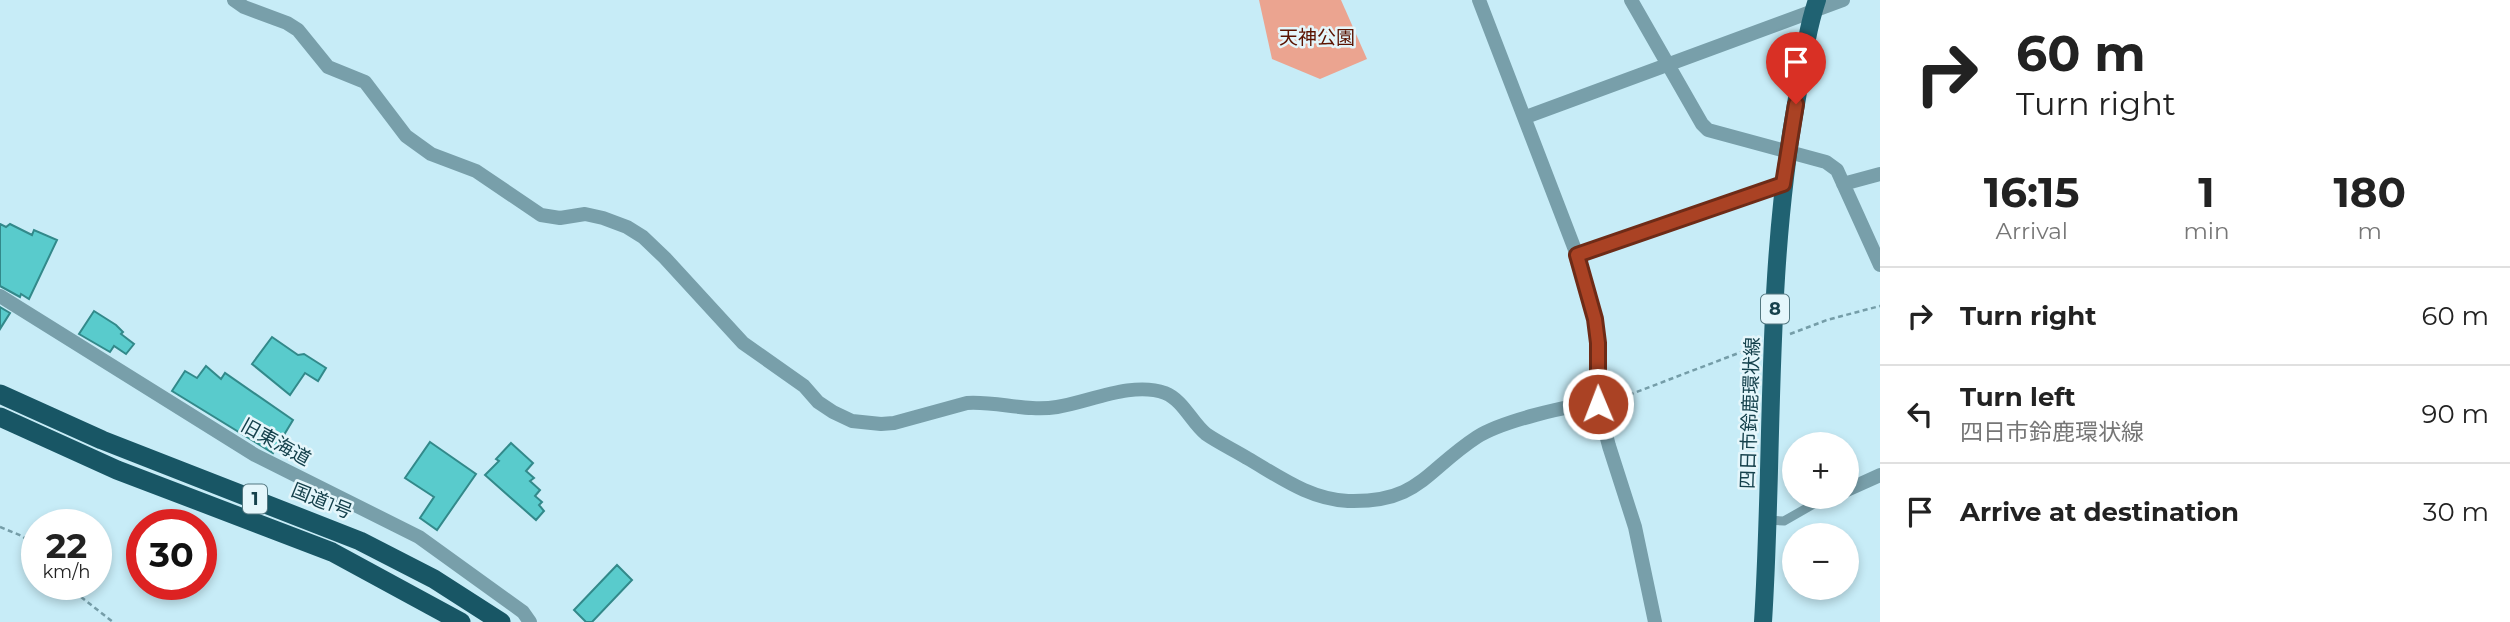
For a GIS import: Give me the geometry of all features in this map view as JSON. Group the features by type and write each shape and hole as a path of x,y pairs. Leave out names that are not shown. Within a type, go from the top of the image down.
{"highway":[{"name":"国道1号","path":"0,394 102,440 360,541 434,579 501,622"},
{"name":"1","path":"0,417 117,470 332,552 460,622"}],"main road":[{"name":"四日市鈴鹿環状線","path":"1763,622 1778,236 1787,152 1816,5"}],"street":[{"path":"234,0 244,7 287,23 298,30 328,67 365,82 406,136 431,154 476,171 541,215 560,218 585,215 603,218 627,227 643,237 743,343 804,386 832,412 852,421 894,423 967,403 1039,409 1069,405 1108,393 1164,392 1179,403 1207,434 1291,486 1325,497 1372,500 1408,492 1475,438 1489,430 1568,406 1598,404"},
{"path":"1479,0 1577,255 1595,319 1598,343 1598,404 1634,527 1655,622"},
{"path":"1632,0 1702,124 1708,130 1826,162 1837,170 1880,265"},
{"path":"1526,117 1816,5 1843,0"},
{"path":"1843,184 1880,173"},
{"path":"1577,255 1783,184"},
{"name":"旧東海道","path":"0,296 255,455 419,537 523,612 530,622"},
{"path":"1859,485 1880,475"}],"lane":[{"path":"1768,520 1784,521 1805,509"}],"path":[{"path":"1598,404 1605,404 1827,320 1880,306"},
{"path":"0,527 21,536"},
{"path":"85,600 113,622"}],"green space":[{"name":"天神公園","path":"1259,0 1341,0 1367,59 1320,79 1272,59"}],"building":[{"path":"0,224 6,227 10,224 32,235 34,230 57,240 29,299 0,286"},
{"path":"0,307 10,313 0,329"},
{"path":"94,311 116,325 123,332 121,334 134,344 126,354 114,346 110,352 79,334"},
{"path":"272,337 298,355 304,354 326,368 318,381 305,373 290,395 252,364"},
{"path":"206,366 221,379 225,373 293,420 273,453 172,391 185,371 197,378"},
{"path":"430,442 476,474 437,530 420,518 434,497 405,478"},
{"path":"511,443 533,463 526,471 534,478 530,481 540,490 535,496 542,502 539,505 544,511 536,520 485,475"},
{"path":"617,565 632,580 592,622 586,622 574,610"}],"route":[{"path":"1598,404 1598,343 1595,319 1577,255 1783,184 1796,104"}]}
